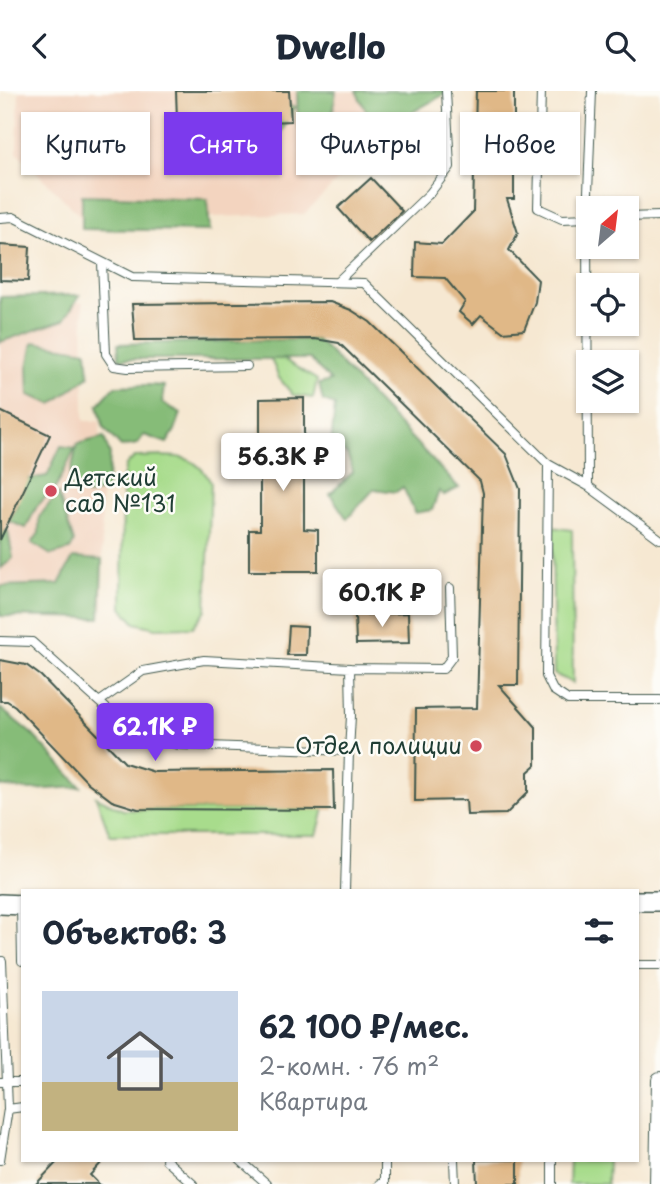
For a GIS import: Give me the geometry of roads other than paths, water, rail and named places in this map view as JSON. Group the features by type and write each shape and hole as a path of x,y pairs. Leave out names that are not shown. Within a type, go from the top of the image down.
{"street":[{"path":"639,901 660,901"},
{"path":"0,904 21,905"},
{"path":"658,1184 660,1080"}],"lane":[{"path":"337,282 430,193 450,167 446,91"},
{"path":"541,91 538,208 562,219 576,218"},
{"path":"589,196 592,91"},
{"path":"639,217 660,216"},
{"path":"0,218 13,218 132,277 364,283 548,464 588,486 660,540"},
{"path":"588,259 588,486"},
{"path":"102,263 106,354 114,366 247,366"},
{"path":"548,464 546,676 553,690 568,700 660,699"},
{"path":"99,702 142,671 204,660 350,669 443,669 452,657 450,588"},
{"path":"0,641 32,642 135,735 180,745 349,751"},
{"path":"345,889 350,669"},
{"path":"0,1160 8,1109 4,1082 1,961 21,961"},
{"path":"639,965 660,965"},
{"path":"8,1109 21,1107"},
{"path":"168,1162 193,1184"},
{"path":"242,1162 267,1184"},
{"path":"380,1184 385,1184 385,1162"},
{"path":"454,1162 455,1184"},
{"path":"552,1162 552,1184"}],"place":[{"name":"Детский сад №131","path":"51,491"},
{"name":"Отдел полиции","path":"476,746"}]}
